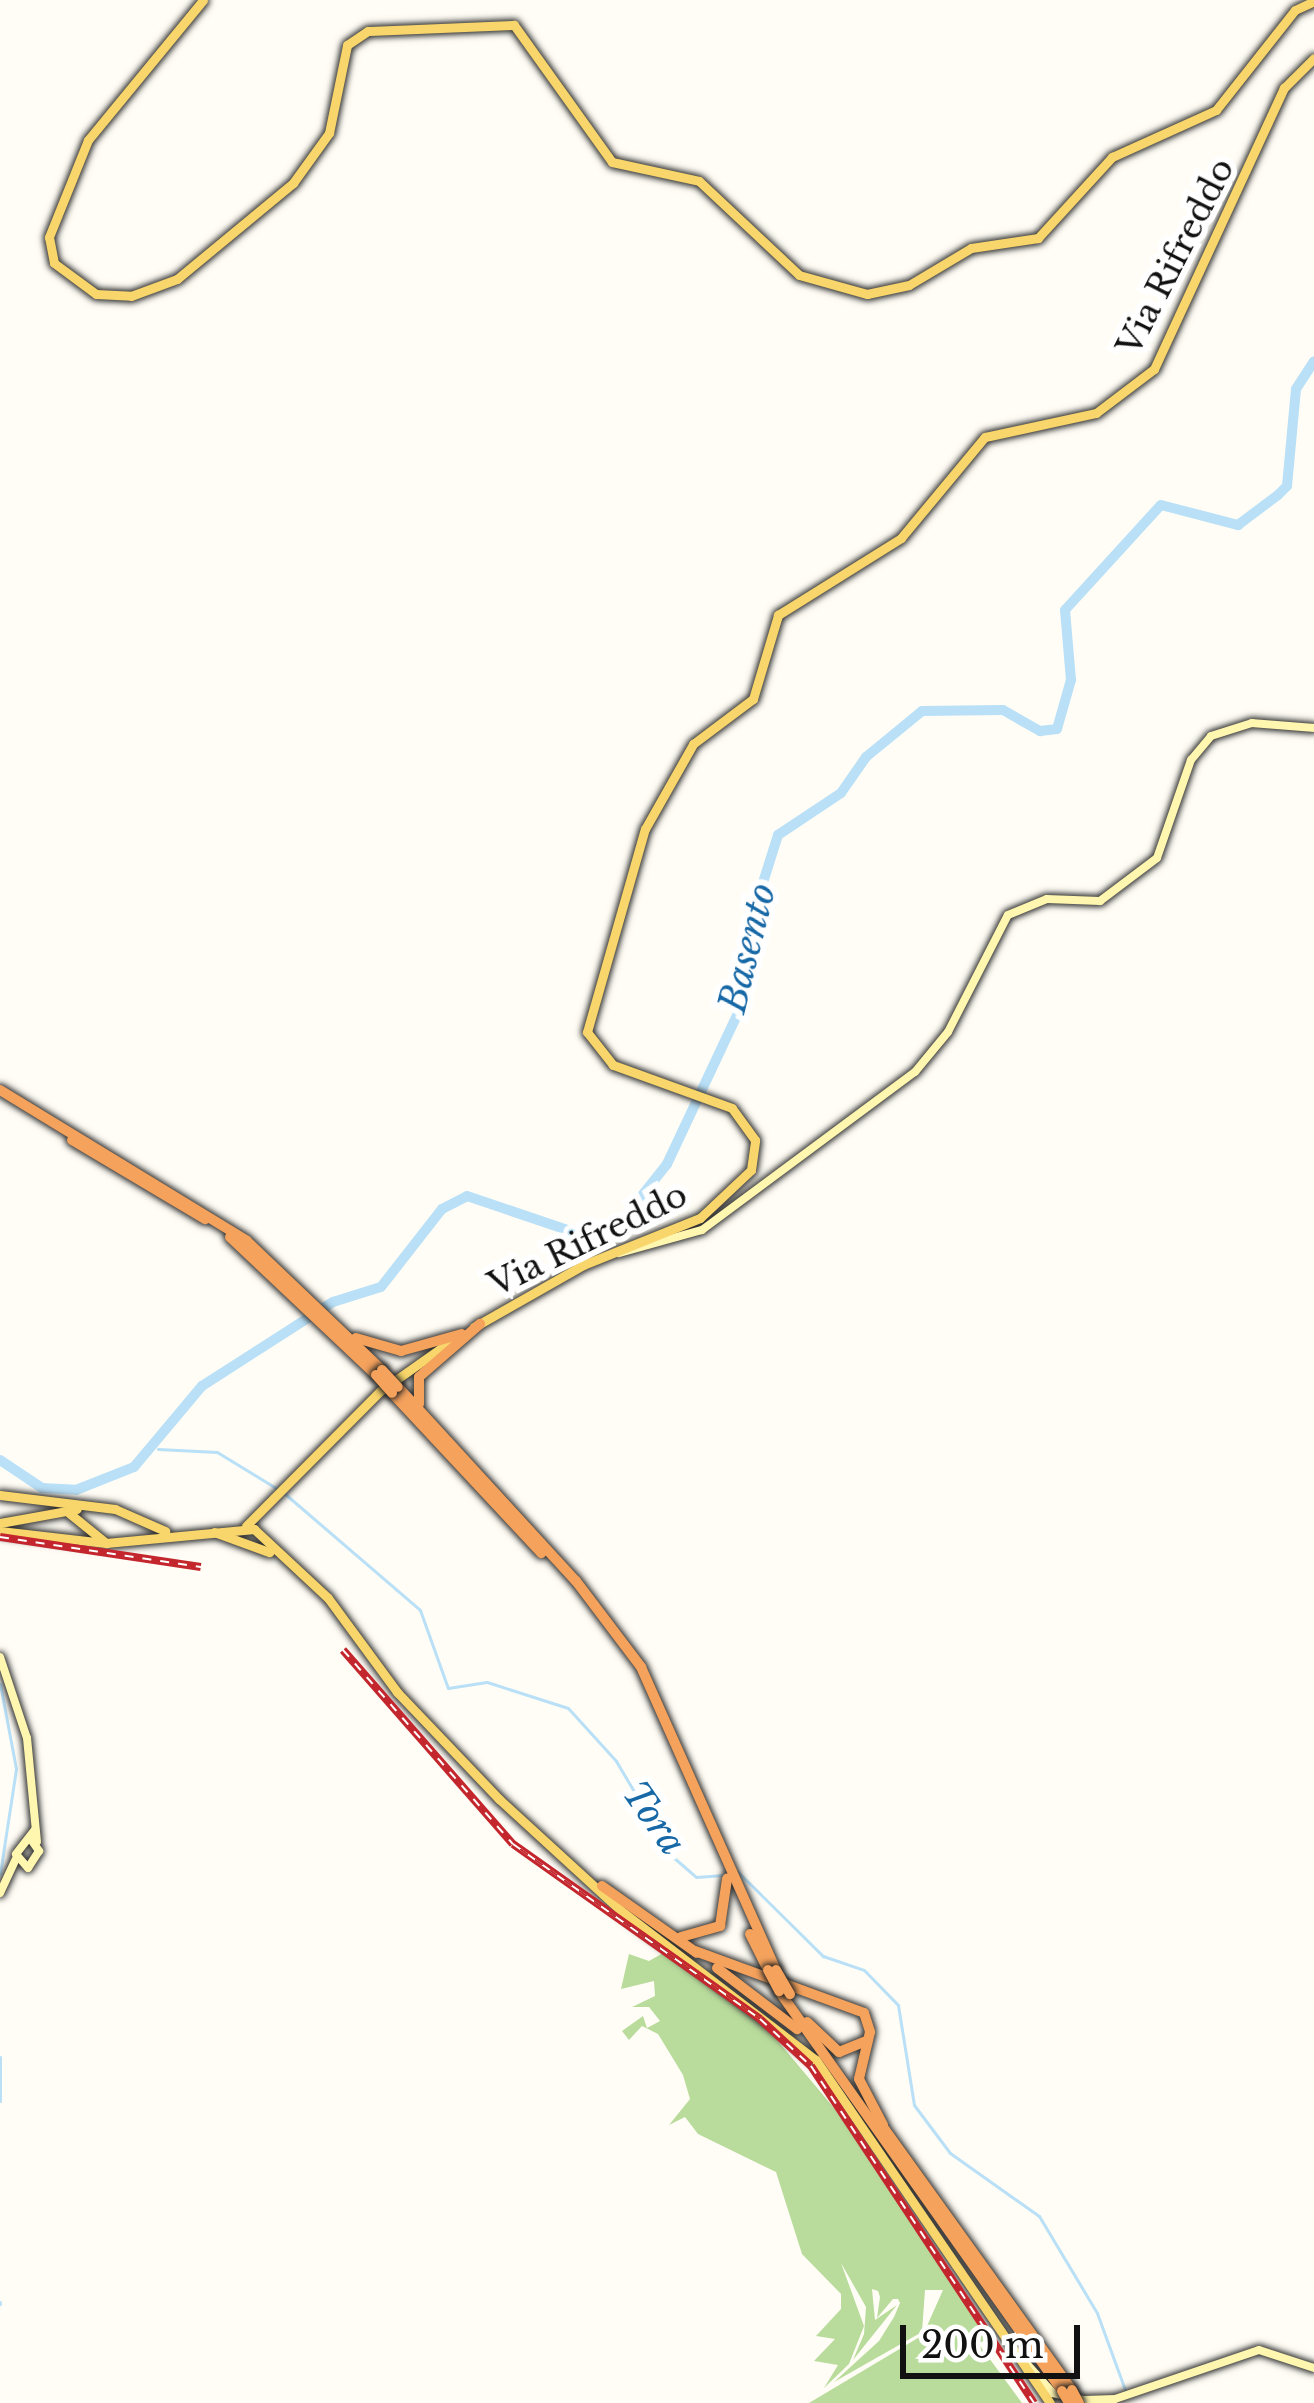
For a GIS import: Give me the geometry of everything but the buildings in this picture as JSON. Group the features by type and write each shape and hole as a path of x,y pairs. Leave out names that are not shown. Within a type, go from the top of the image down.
{"highway":[{"path":"0,1093 180,1198 295,1286 483,1479"},
{"path":"480,1324 418,1377 413,1393 641,1667 772,1970 820,2053 1079,2403"},
{"path":"339,1330 400,1351 462,1334"},
{"path":"379,1373 616,1642 736,1892"},
{"path":"670,1933 698,1938 720,1926 727,1879"},
{"path":"602,1886 695,1951 820,2053"},
{"path":"695,1951 850,2004 870,2032 861,2087 902,2152"},
{"path":"784,1992 902,2152 1068,2394"},
{"path":"807,2022 839,2052 859,2048 870,2032"}],"main road":[{"name":"Via Rifreddo","path":"203,0 88,140 50,236 54,263 96,294 131,296 172,282 293,183 329,134 347,45 368,31 518,27 612,162 700,182 799,275 867,294 909,285 971,248 1038,238 1112,157 1216,110 1295,10 1314,1"},
{"name":"Via Rifreddo","path":"262,1516 397,1376 480,1324 619,1253 700,1218 751,1170 752,1131 720,1101 613,1065 586,1024 622,931 636,851 693,744 754,699 774,619 887,550 981,440 1016,424 1096,413 1149,375 1284,88 1314,58"},
{"path":"619,1253 702,1230 914,1072 941,1043 1008,915 1036,901 1104,899 1157,857 1191,760 1211,736 1252,722 1314,728"},
{"path":"0,1495 90,1506 170,1532"},
{"path":"2,1527 90,1506"},
{"path":"61,1511 85,1519 112,1542"},
{"path":"112,1542 126,1516"},
{"path":"2,1527 112,1542 170,1532 214,1532 242,1527 262,1516"},
{"path":"249,1549 262,1516"},
{"path":"242,1527 328,1598 398,1692 498,1798 815,2060 1050,2403"},
{"path":"235,1543 242,1527"},
{"path":"214,1532 249,1549 269,1552"},
{"path":"0,1657 27,1738 38,1860 7,1882"},
{"path":"0,1893 16,1858 34,1836"},
{"path":"16,1858 26,1868"},
{"path":"1016,2353 1053,2393 1115,2399 1259,2350 1314,2368"}],"green space":[{"path":"663,1953 761,2021 834,2108 930,2244 990,2339 978,2343 1022,2403 809,2403 923,2335 943,2290 925,2290 922,2332 834,2382 879,2341 900,2303 893,2299 877,2318 880,2297 872,2289 875,2320 897,2305 853,2360 864,2334 866,2307 841,2263 864,2326 849,2364 824,2388 838,2365 814,2361 835,2339 816,2336 841,2309 841,2294 802,2254 776,2172 698,2134 685,2117 669,2125 690,2099 683,2075 658,2034 642,2026 629,2040 622,2031 643,2016 647,2028 660,2021 649,2007 632,2007 655,1996 654,1981 621,1989 629,1954 649,1961"}],"waterway":[{"name":"Basento","path":"0,1460 42,1488 76,1490 134,1467 202,1386 333,1302 381,1287 442,1209 467,1196 582,1235 616,1228 667,1164 741,1007 755,908 778,835 841,793 866,757 922,711 1003,710 1040,731 1057,729 1071,680 1065,610 1161,505 1238,525 1278,495 1287,486 1296,389 1314,361"},
{"name":"Tora","path":"158,1449 217,1452 276,1488"},
{"name":"Tora","path":"284,1493 420,1610 448,1688 487,1682 568,1708 616,1761 673,1857 696,1877 724,1875"},
{"path":"0,1684 16,1769 0,1874"},
{"name":"Tora","path":"737,1871 823,1956 864,1970 898,2005 914,2105 950,2153 1039,2216 1097,2313 1125,2390"},
{"path":"0,2057 0,2101"}],"railway":[{"path":"0,1537 201,1567"},
{"path":"343,1650 513,1844 760,2019 811,2066 1034,2403"}]}
